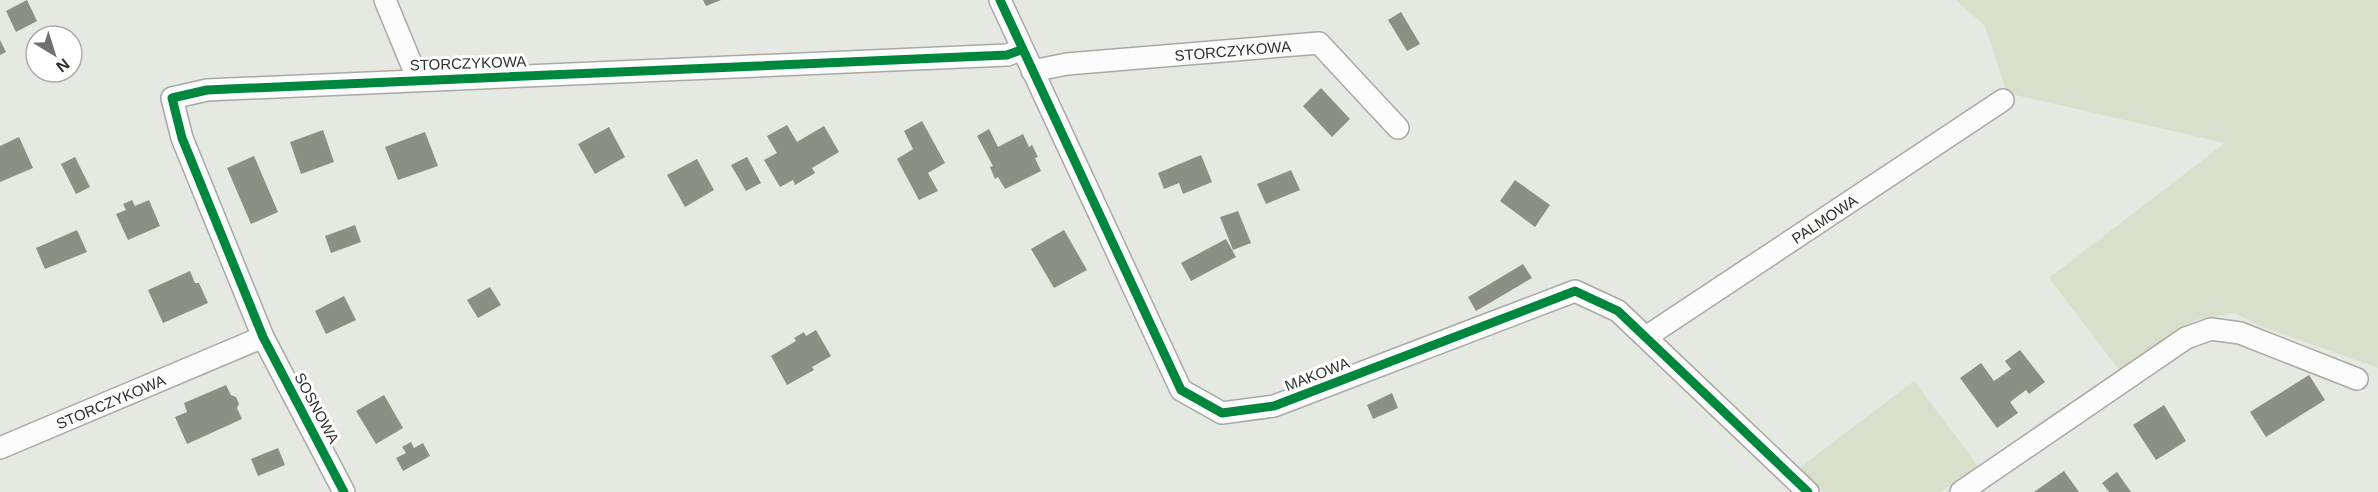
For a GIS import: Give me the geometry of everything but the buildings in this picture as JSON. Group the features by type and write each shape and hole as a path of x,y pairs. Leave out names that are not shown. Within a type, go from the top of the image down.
{"street":[{"path":"386,0 418,80"},
{"name":"MAKOWA","path":"1000,0 1021,50 1181,390 1222,413 1274,406 1575,291 1618,311 1809,492"},
{"name":"STORCZYKOWA","path":"1032,71 1067,64 1319,44 1398,128"},
{"name":"STORCZYKOWA","path":"0,448 263,337 182,138 172,98 207,90 1007,55 1021,50"},
{"name":"PALMOWA","path":"1646,337 2003,100"},
{"path":"1960,492 2186,338 2211,329 2240,333 2357,379"},
{"name":"SOSNOWA","path":"263,337 344,492"}],"green space":[{"path":"1956,0 2378,0 2378,368 2261,326 2234,313 2195,320 2120,371 2049,278 2225,143 2007,93 1985,26"},
{"path":"1914,381 1978,466 1940,492 1823,492 1798,469"}],"cycle path":[{"path":"1000,0 1181,390 1222,413 1274,406 1575,291 1618,311 1808,492"},
{"path":"344,492 263,337 182,138 172,98 207,90 1007,55 1021,50"}]}
